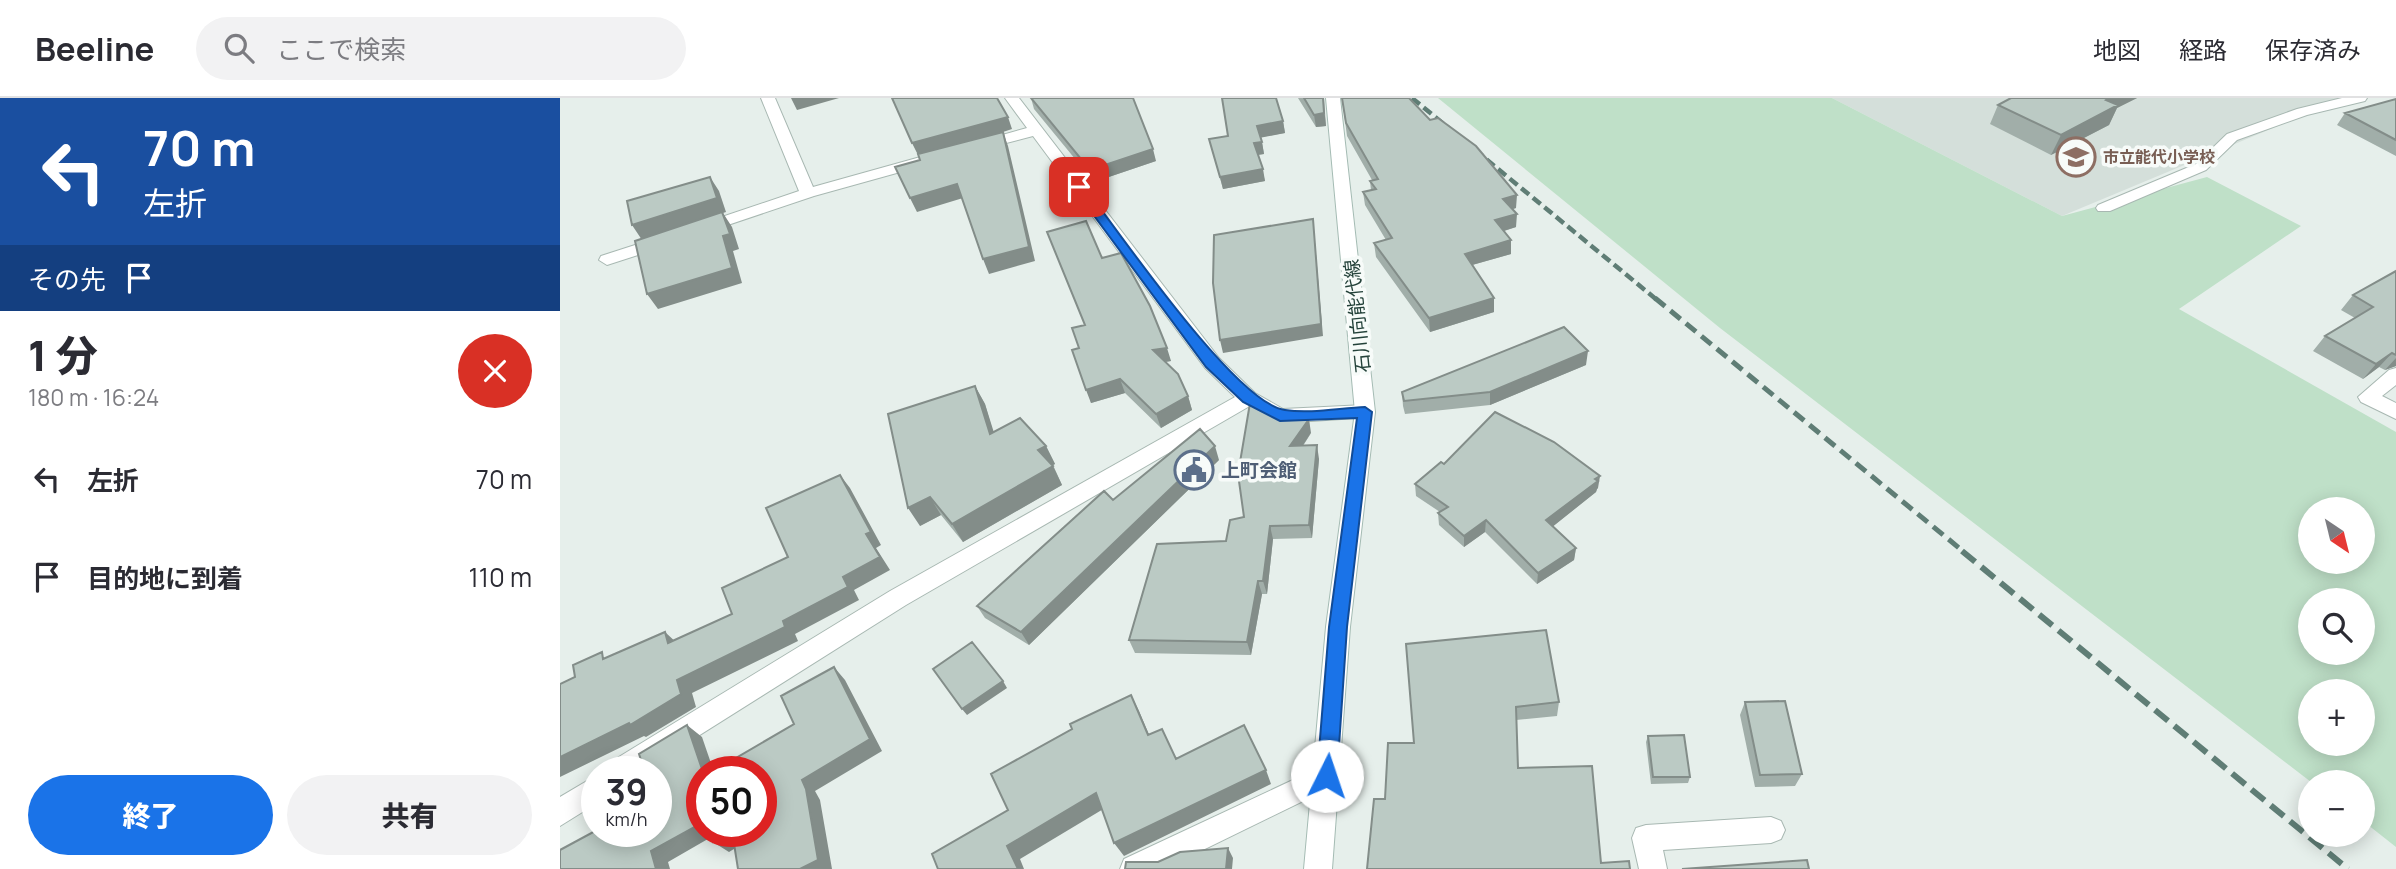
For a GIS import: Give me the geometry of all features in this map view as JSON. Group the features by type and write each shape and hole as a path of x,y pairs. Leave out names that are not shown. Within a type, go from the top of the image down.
{"street":[{"path":"768,98 808,192"},
{"path":"1012,98 1212,363 1248,398 1280,416 1365,412"},
{"name":"石川向能代線","path":"1318,869 1338,627 1365,412 1333,98"},
{"path":"2104,208 2201,167 2232,137 2302,111 2360,98"},
{"path":"961,151 1038,130"},
{"path":"607,260 808,192 936,158"},
{"path":"2396,375 2368,397 2396,412"},
{"path":"644,756 898,598 1248,398"},
{"path":"1134,869 1327,776"},
{"path":"560,813 581,798"},
{"path":"1653,869 1647,838 1771,830"}],"shaded area":[{"name":"市立能代小学校","path":"1832,98 2345,98 2062,216"}],"green space":[{"path":"1438,98 1832,98 2062,216 2207,177 2301,226 2179,309 2396,432 2396,847 2375,830 2375,770 2298,772 1720,328"}],"building":[{"path":"892,98 997,98 1008,117 912,143"},
{"path":"1031,98 1133,98 1153,149 1090,170"},
{"path":"1222,98 1276,98 1283,121 1257,126 1262,142 1254,143 1263,169 1220,177 1209,139 1228,136"},
{"path":"1304,98 1323,98 1324,113 1314,115"},
{"path":"1342,98 1409,98 1430,120 1438,118 1476,146 1517,195 1503,199 1517,214 1495,220 1511,240 1465,254 1494,298 1429,318 1374,243 1392,238 1363,192 1376,189 1370,181 1378,179 1346,123"},
{"path":"2011,98 2109,98 2106,100 2118,105 2061,135 1998,105"},
{"path":"2396,99 2396,140 2345,113"},
{"path":"1003,132 1029,247 983,259 957,184 910,198 895,167 920,160 918,154"},
{"path":"710,177 717,198 632,225 627,201"},
{"path":"722,212 730,234 723,236 732,268 647,294 635,241"},
{"path":"1313,219 1321,324 1220,340 1213,283 1214,235"},
{"path":"1086,221 1102,258 1121,253 1150,306 1167,348 1153,350 1178,374 1188,396 1156,414 1120,379 1086,390 1072,350 1079,348 1072,328 1085,325 1047,232"},
{"path":"2396,271 2396,355 2392,353 2376,364 2325,336 2373,307 2353,295"},
{"path":"1564,327 1588,351 1490,392 1404,401 1402,392"},
{"path":"975,386 990,434 1020,418 1046,446 1038,450 1053,466 952,524 930,497 908,508 888,414"},
{"path":"1250,403 1309,419 1290,446 1317,445 1309,525 1270,526 1263,581 1258,581 1247,642 1129,640 1157,544 1226,541 1230,520 1244,517 1238,474"},
{"path":"1495,412 1554,442 1600,476 1595,479 1598,481 1546,520 1576,548 1538,573 1486,520 1464,536 1438,513 1448,507 1415,484 1441,462 1444,464"},
{"path":"1200,429 1215,446 1021,632 977,606 1104,491 1113,500"},
{"path":"840,475 871,532 866,534 880,557 843,577 848,587 783,621 785,627 677,680 681,694 630,725 629,723 560,757 560,684 575,677 573,665 602,652 603,659 665,632 668,643 732,614 722,588 788,557 766,508"},
{"path":"1546,630 1559,702 1516,707 1518,768 1592,766 1601,863 1629,861 1630,869 1367,869 1374,799 1385,799 1388,743 1414,743 1406,644"},
{"path":"972,642 1003,681 962,709 933,669"},
{"path":"834,667 870,739 802,780 806,789 818,860 800,869 738,869 735,847 777,847 777,756 739,756 794,724 781,696"},
{"path":"1131,695 1148,735 1162,729 1176,759 1244,725 1266,770 1114,843 1096,793 1007,846 1018,869 938,869 932,854 1008,810 991,774 1072,729 1070,724"},
{"path":"1785,701 1802,774 1760,775 1745,702"},
{"path":"687,725 698,756 686,756 686,832 672,839 672,756 639,754"},
{"path":"1684,735 1690,777 1653,777 1648,736"},
{"path":"581,839 581,847 658,847 651,851 656,869 560,869 560,850"},
{"path":"1228,848 1226,869 1125,869 1126,862 1158,862 1180,852"},
{"path":"1807,860 1809,869 1682,869"}],"railway":[{"path":"1412,98 1451,130"},
{"path":"1475,150 1657,300"},
{"path":"1655,298 1964,552"},
{"path":"1962,551 2348,869"}],"place":[{"name":"市立能代小学校","path":"2076,157"},
{"name":"上町会館","path":"1194,470"}],"route":[{"path":"1079,187 1212,363 1248,398 1280,416 1365,412 1338,627 1327,776"}]}
